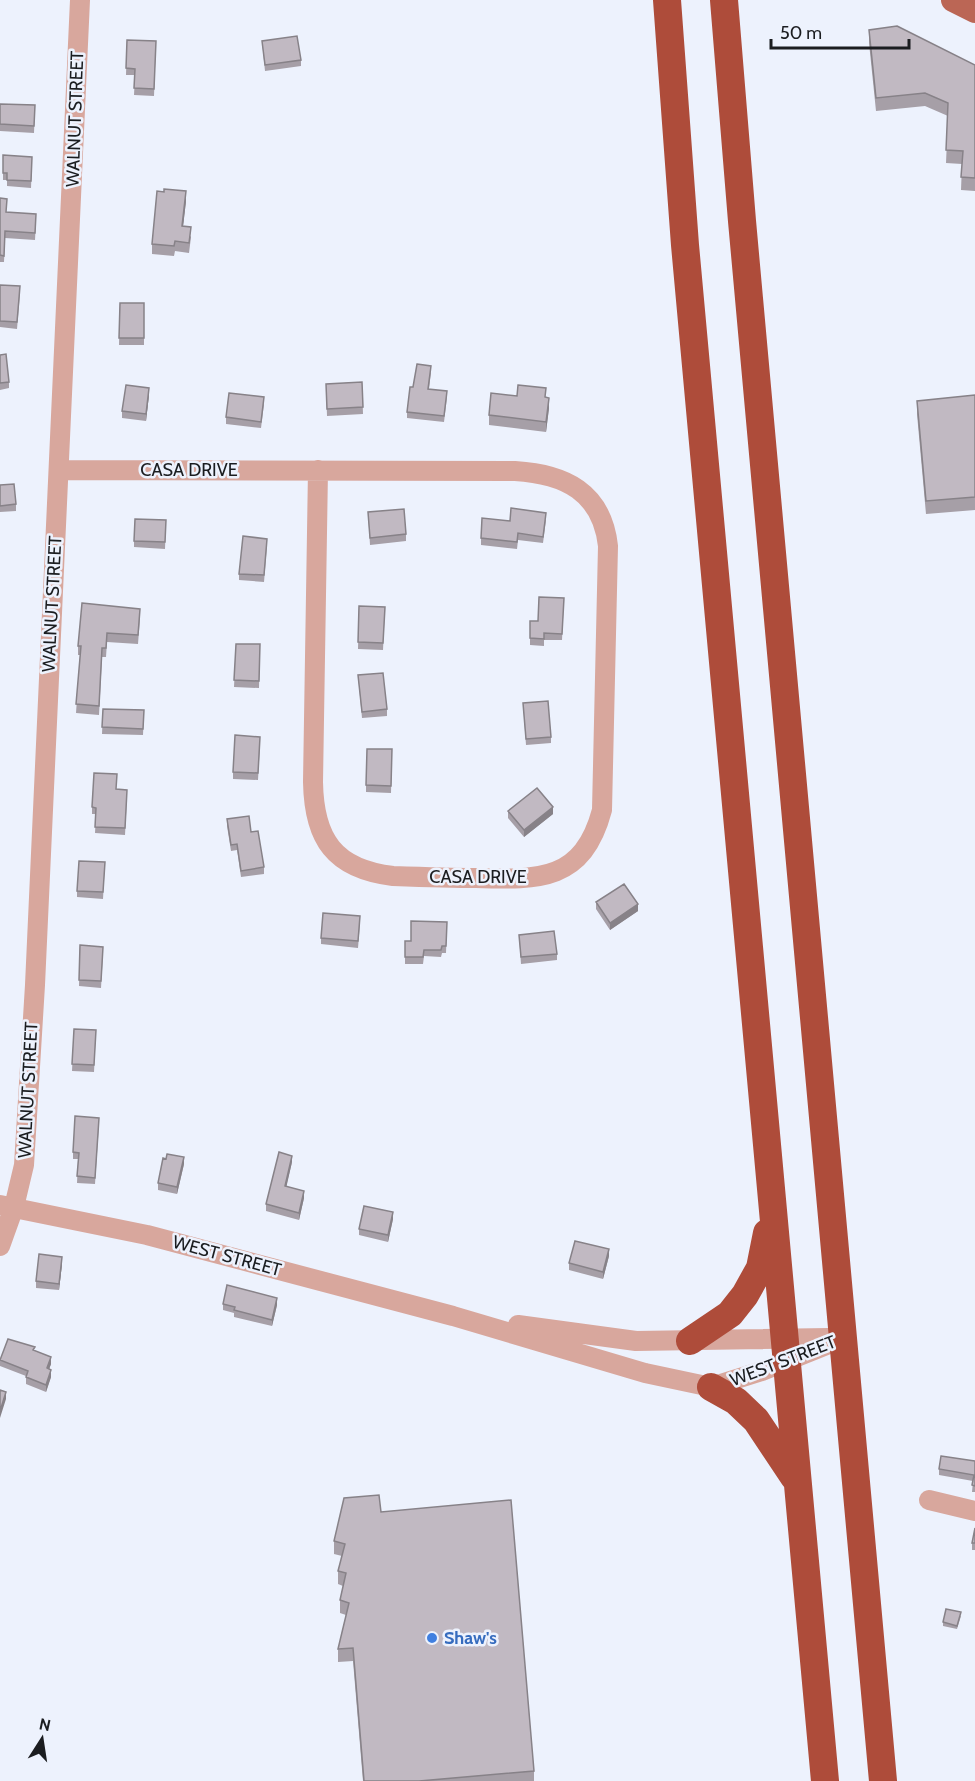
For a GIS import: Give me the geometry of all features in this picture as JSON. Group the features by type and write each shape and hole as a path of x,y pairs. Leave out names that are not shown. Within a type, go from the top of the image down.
{"highway":[{"path":"667,0 685,245 825,1781"},
{"path":"728,6 742,221 883,1781"},
{"path":"690,1341 730,1314 745,1295 760,1268 772,1204"},
{"path":"711,1387 736,1401 756,1420 796,1481"}],"main road":[{"path":"953,0 975,11"}],"street":[{"name":"WALNUT STREET","path":"0,1246 7,1206 24,1165 35,985 41,810 80,0"},
{"name":"CASA DRIVE","path":"59,470 318,470 533,472 562,481 578,489 600,513 606,529 608,546 604,794 602,810 593,838 571,863 558,871 544,875 512,879 393,876 374,874 344,861 325,840 316,816 313,782 318,470"},
{"name":"WEST STREET","path":"7,1206 147,1235 453,1316 645,1373 711,1387 762,1371 785,1350"},
{"name":"WEST STREET","path":"453,1316 636,1341 690,1341 785,1350 844,1338"},
{"path":"929,1500 975,1511"}],"building":[{"path":"897,26 975,65 975,178 961,177 963,151 946,150 948,103 925,93 876,98 869,30"},
{"path":"297,36 301,60 265,65 262,41"},
{"path":"127,40 156,41 154,89 134,88 135,69 126,68"},
{"path":"0,104 35,105 34,126 0,124"},
{"path":"3,155 32,157 31,181 7,180 7,173 3,173"},
{"path":"164,189 186,191 182,226 191,227 189,243 175,241 174,246 152,244 157,191 164,192"},
{"path":"0,198 7,199 6,212 36,214 35,233 5,231 4,256 0,255"},
{"path":"0,285 20,286 17,322 0,321"},
{"path":"120,303 144,303 144,338 119,338"},
{"path":"6,354 9,382 0,383 0,355"},
{"path":"417,364 431,366 428,389 447,391 444,416 407,412 410,387 413,387"},
{"path":"362,382 363,407 327,409 326,384"},
{"path":"126,385 149,388 146,414 122,411"},
{"path":"518,385 546,388 545,397 549,398 546,422 489,415 491,393 517,396"},
{"path":"229,393 264,397 261,422 226,417"},
{"path":"975,395 975,497 926,501 917,401"},
{"path":"14,484 16,504 0,506 0,485"},
{"path":"511,508 546,513 543,537 518,533 517,542 481,538 482,518 510,521"},
{"path":"404,509 406,534 370,538 368,512"},
{"path":"135,519 166,520 165,542 134,541"},
{"path":"243,536 267,539 264,575 239,574"},
{"path":"539,597 564,598 562,634 544,633 544,639 530,638 530,621 538,621"},
{"path":"82,603 140,609 138,635 107,633 106,648 102,648 99,706 76,704"},
{"path":"359,606 385,607 383,643 358,642"},
{"path":"236,644 260,644 259,681 234,680"},
{"path":"383,673 387,709 362,712 358,675"},
{"path":"548,701 551,737 526,739 523,703"},
{"path":"103,709 144,710 143,729 102,727"},
{"path":"235,735 260,737 258,773 233,772"},
{"path":"367,749 392,749 391,786 366,785"},
{"path":"94,773 117,774 116,789 127,790 125,828 95,827 96,808 92,807"},
{"path":"537,788 553,807 524,830 508,811"},
{"path":"249,816 251,832 258,831 264,867 241,871 237,844 231,845 227,819"},
{"path":"79,861 105,862 103,892 77,891"},
{"path":"624,884 638,904 610,923 596,902"},
{"path":"323,913 360,916 358,941 321,938"},
{"path":"411,921 447,922 446,946 442,946 441,950 424,950 423,957 405,957 405,941 411,941"},
{"path":"554,931 557,954 521,957 519,935"},
{"path":"80,945 103,947 101,981 79,980"},
{"path":"74,1029 96,1030 94,1065 72,1064"},
{"path":"75,1116 99,1118 95,1178 77,1176 79,1153 73,1152"},
{"path":"279,1152 292,1156 285,1186 304,1191 299,1213 266,1204"},
{"path":"167,1154 184,1157 177,1187 158,1183 163,1158 166,1159"},
{"path":"364,1206 393,1212 388,1235 359,1229"},
{"path":"575,1241 609,1249 603,1272 569,1263"},
{"path":"39,1254 62,1257 59,1284 36,1281"},
{"path":"227,1285 277,1298 272,1320 234,1310 235,1307 223,1304"},
{"path":"8,1339 35,1347 33,1350 51,1357 47,1368 51,1370 46,1385 26,1377 28,1371 0,1360"},
{"path":"0,1390 6,1392 0,1411"},
{"path":"941,1456 975,1461 975,1486 972,1485 974,1475 939,1469"},
{"name":"Shaw's","path":"379,1495 381,1512 511,1500 534,1771 419,1781 364,1781 353,1648 338,1649 349,1603 340,1600 346,1573 338,1571 345,1544 334,1541 344,1498"},
{"path":"946,1609 961,1612 957,1626 943,1622"}],"place":[{"name":"Shaw's","path":"432,1638"}]}
